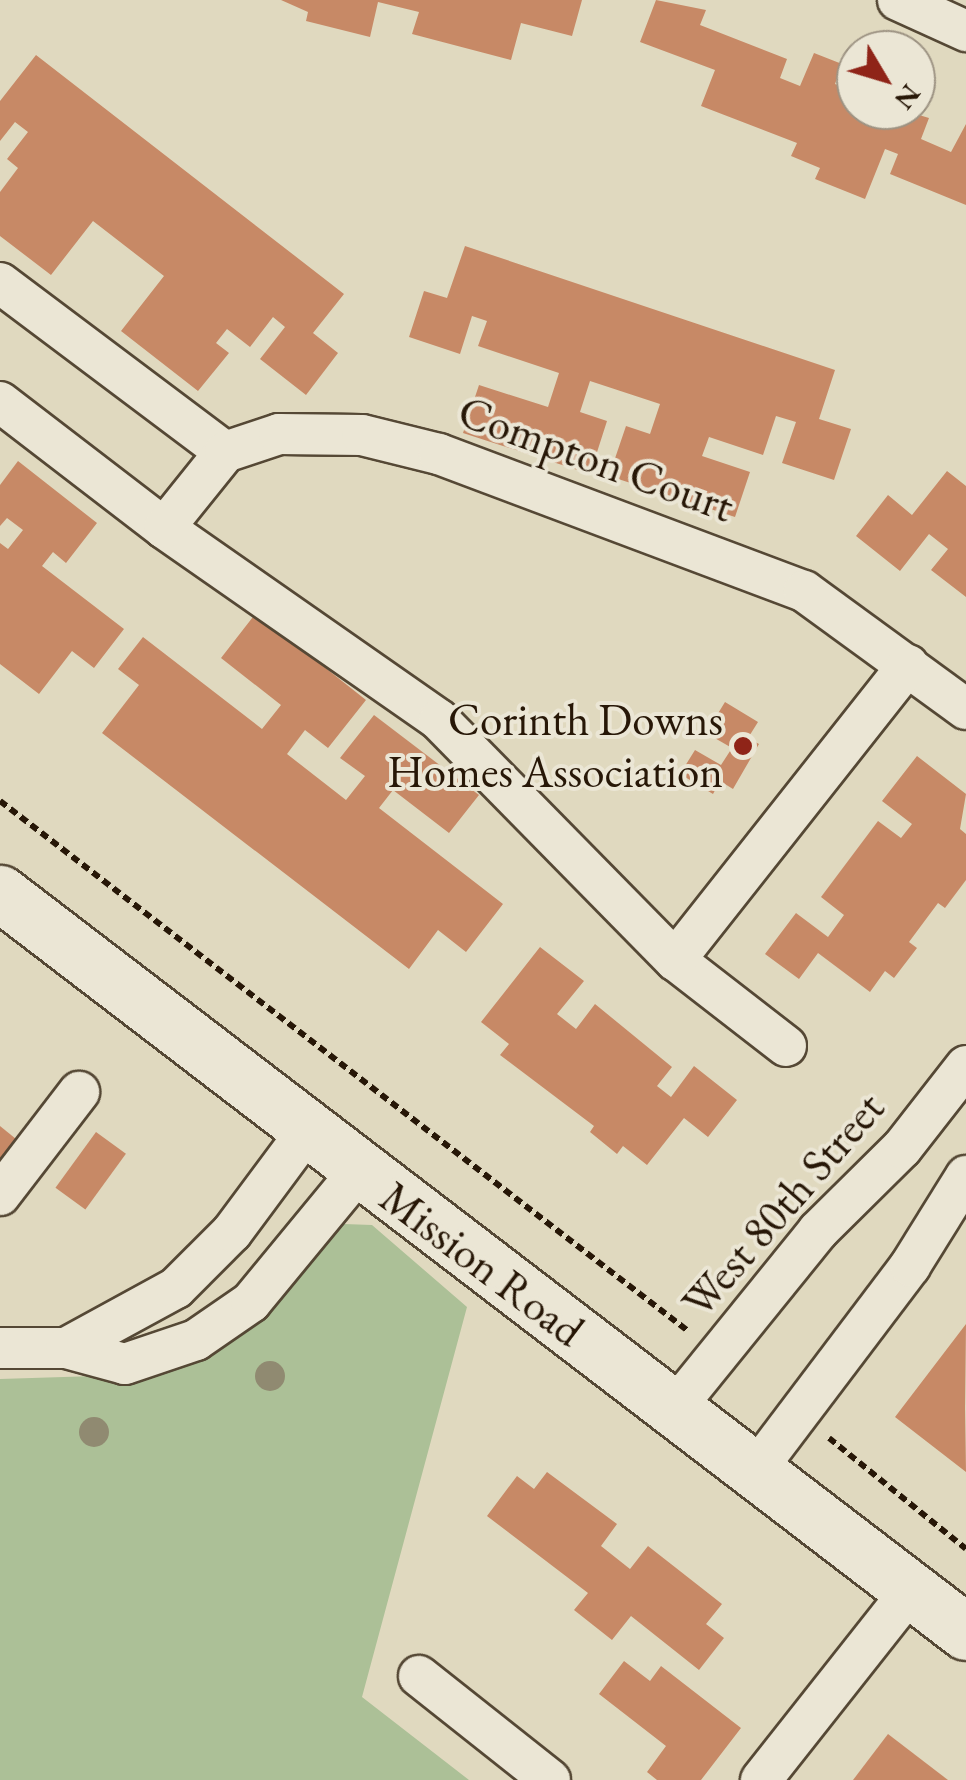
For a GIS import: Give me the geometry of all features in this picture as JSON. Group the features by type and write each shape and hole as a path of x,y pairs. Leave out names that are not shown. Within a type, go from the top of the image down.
{"main road":[{"name":"Mission Road","path":"0,894 966,1632"}],"street":[{"path":"898,0 966,31"},
{"path":"0,284 225,452 164,528"},
{"path":"0,402 164,528 439,720 675,960 786,1046"},
{"name":"Compton Court","path":"225,452 279,434 362,435 439,454 804,591 966,709"},
{"path":"675,960 908,665"},
{"name":"West 80th Street","path":"674,1409 818,1231 902,1148 966,1066"},
{"path":"0,1195 79,1092"},
{"path":"66,1348 176,1288 232,1232 306,1131"},
{"path":"754,1470 910,1266 963,1186 902,1148"},
{"path":"0,1348 66,1348 125,1364 161,1356 226,1323 276,1274 359,1171"},
{"path":"761,1780 911,1590"},
{"path":"419,1676 550,1780"}],"path":[{"path":"0,801 694,1336"},
{"path":"833,1441 966,1549"}],"green space":[{"path":"344,1224 372,1225 467,1307 362,1697 469,1780 0,1780 0,1379 127,1375 188,1360 242,1334"}],"building":[{"path":"281,0 582,0 572,36 521,23 511,60 412,34 419,12 378,2 370,37 306,21 308,12"},
{"path":"656,0 706,10 700,25 787,59 780,78 800,86 814,53 836,62 836,130 924,130 921,139 951,152 966,124 966,205 890,174 898,154 885,149 865,199 815,179 820,168 791,156 797,143 701,106 715,70 640,42"},
{"path":"36,55 344,294 313,333 338,353 306,395 260,359 285,327 273,317 250,347 227,329 216,343 229,353 198,391 121,331 164,276 93,221 51,275 0,236 0,192 18,168 7,159 28,132 15,122 0,141 0,101"},
{"path":"465,246 835,370 819,419 851,429 834,480 782,463 796,422 776,416 763,455 709,437 702,456 750,472 735,517 609,476 626,426 650,434 660,404 590,381 580,412 607,421 590,474 463,433 479,385 548,407 559,373 478,346 487,321 472,316 460,354 409,337 424,291 447,298"},
{"path":"18,461 97,523 66,563 53,552 42,566 124,629 94,668 72,651 39,694 0,664 0,543 8,549 23,530 7,518 0,526 0,485"},
{"path":"947,471 966,486 966,597 931,570 948,549 929,534 900,571 856,536 888,495 912,515"},
{"path":"256,613 366,700 328,748 305,730 287,754 346,800 365,776 340,758 374,715 479,795 449,833 393,790 379,808 503,904 466,952 438,930 409,969 102,733 139,685 118,669 143,637 262,729 281,705 221,658"},
{"name":"Corinth Downs Homes Association","path":"725,702 758,722 748,738 759,744 733,789 720,781 713,794 680,774 695,750 721,765 732,748 706,733"},
{"path":"917,756 966,794 960,829 966,834 966,880 945,908 938,903 909,942 917,948 894,978 885,971 870,992 818,953 799,979 765,954 796,913 828,937 844,915 821,897 878,821 901,838 912,824 882,801"},
{"path":"540,947 584,981 557,1014 576,1029 595,1004 672,1067 657,1086 671,1097 694,1066 737,1100 708,1137 684,1118 647,1165 623,1146 617,1154 590,1132 594,1126 500,1055 509,1044 481,1022"},
{"path":"0,1126 16,1139 0,1160"},
{"path":"96,1132 126,1154 85,1210 55,1188"},
{"path":"966,1324 965,1408 966,1472 895,1417"},
{"path":"547,1472 617,1524 601,1546 630,1569 648,1546 722,1604 706,1624 724,1638 699,1670 631,1616 612,1640 574,1610 588,1593 487,1516 517,1476 534,1489"},
{"path":"624,1661 650,1681 661,1666 741,1728 701,1780 657,1780 647,1772 666,1746 599,1694"},
{"path":"888,1734 948,1780 853,1780"}],"place":[{"name":"Corinth Downs Homes Association","path":"743,746"}]}
